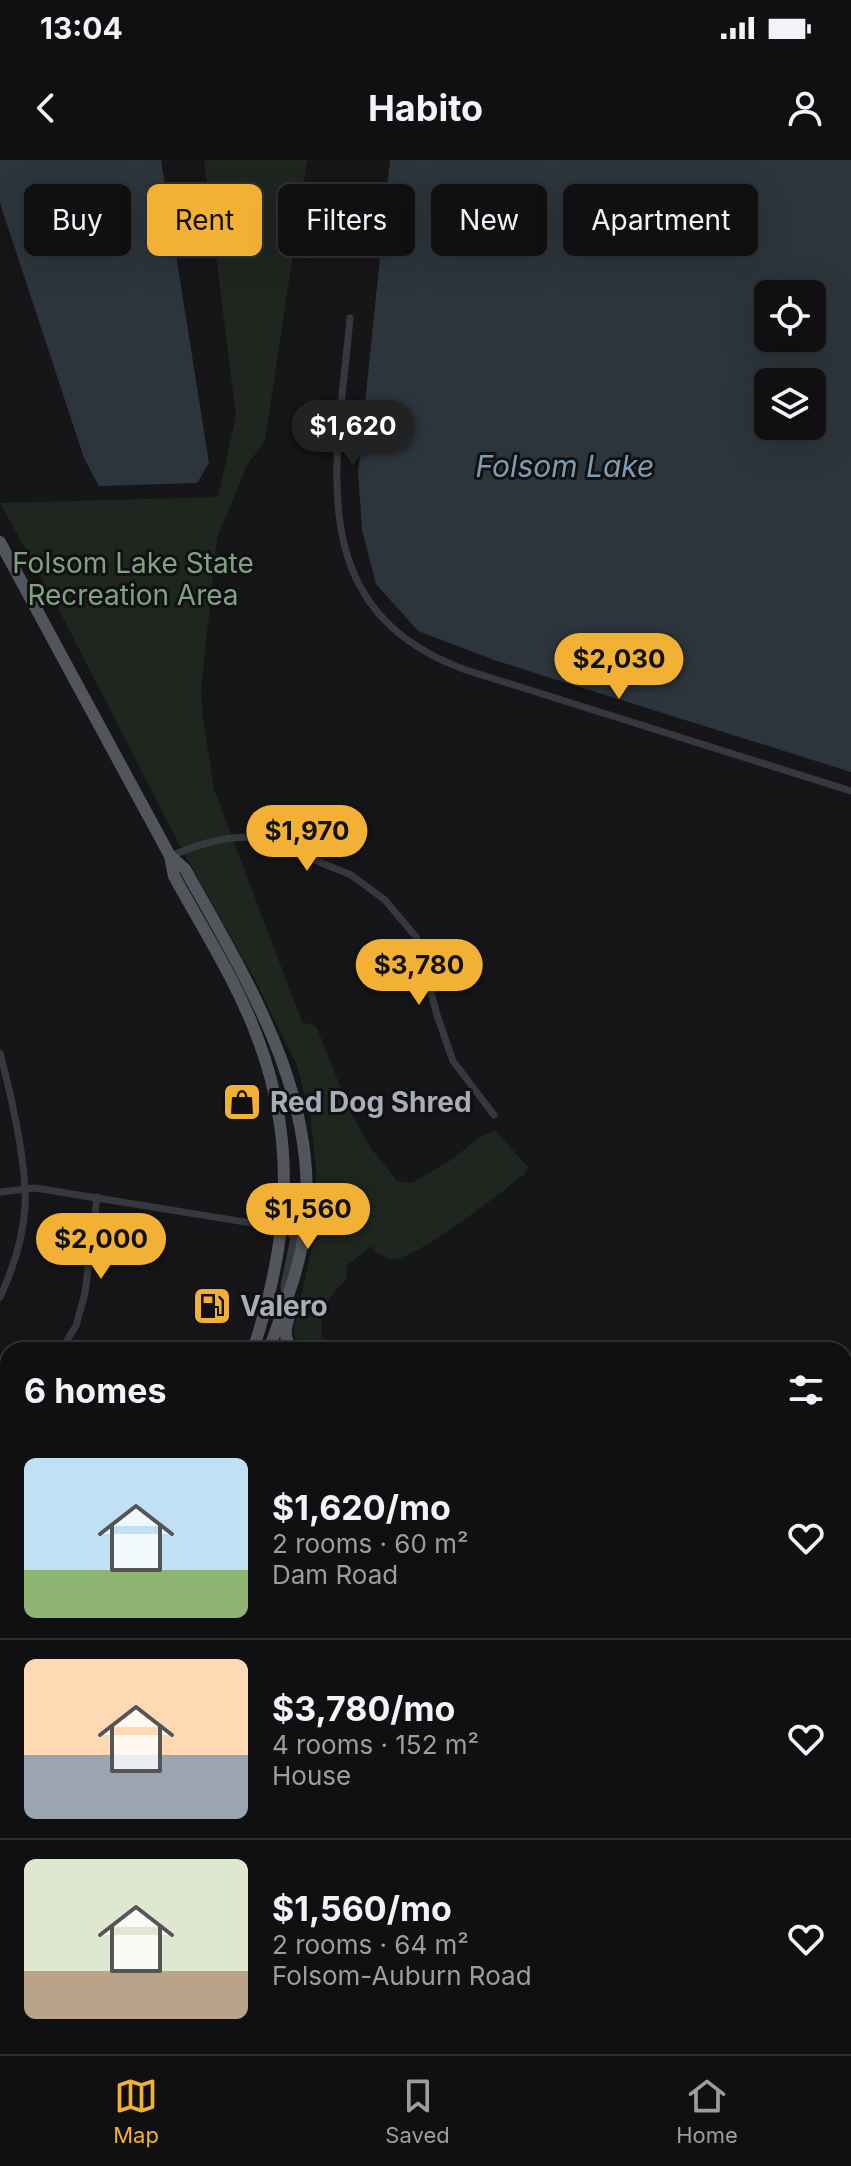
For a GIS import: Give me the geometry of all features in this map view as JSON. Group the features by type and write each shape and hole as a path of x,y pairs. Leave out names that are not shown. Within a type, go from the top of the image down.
{"main road":[{"path":"0,542 170,856 174,876 247,1013 271,1080 284,1162 283,1228 277,1265 255,1342"},
{"path":"170,856 185,869 270,1029 288,1078 300,1126 306,1186 303,1242 272,1342"},
{"path":"288,1342 285,1334 296,1294 294,1278"}],"street":[{"path":"350,318 336,482 337,518 355,576 368,598 392,626 417,646 446,662 851,791"},
{"path":"170,856 207,841 246,836 261,838 351,875 385,900 416,937 453,1061 494,1115"},
{"path":"0,1053 24,1189 20,1241 0,1297"},
{"path":"0,1192 35,1188 283,1228 292,1232 294,1238 284,1286 285,1302"},
{"path":"66,1342 76,1326 85,1293 97,1197"}],"green space":[{"name":"Folsom Lake State Recreation Area","path":"204,160 307,160 303,184 278,184 278,256 293,256 265,441 247,465 217,538 201,691 214,789 302,1022 316,1026 350,1111 370,1147 397,1181 412,1183 495,1130 528,1167 525,1174 498,1195 420,1249 392,1259 380,1255 371,1246 347,1265 346,1280 330,1299 322,1318 322,1336 329,1342 299,1342 293,1333 315,1234 316,1169 311,1120 297,1066 254,978 180,846 58,608 0,503 218,497 236,416 216,256 262,256 262,184 207,184"}],"water":[{"path":"0,160 161,160 165,184 147,184 147,256 176,256 209,463 197,483 99,486 84,458 0,203"},
{"name":"Folsom Lake","path":"390,160 851,160 851,772 494,660 418,631 376,584 362,530 358,472 380,256 415,256 415,184 388,184"}],"place":[{"name":"Red Dog Shred","path":"242,1102"},
{"name":"Valero","path":"212,1306"}]}
